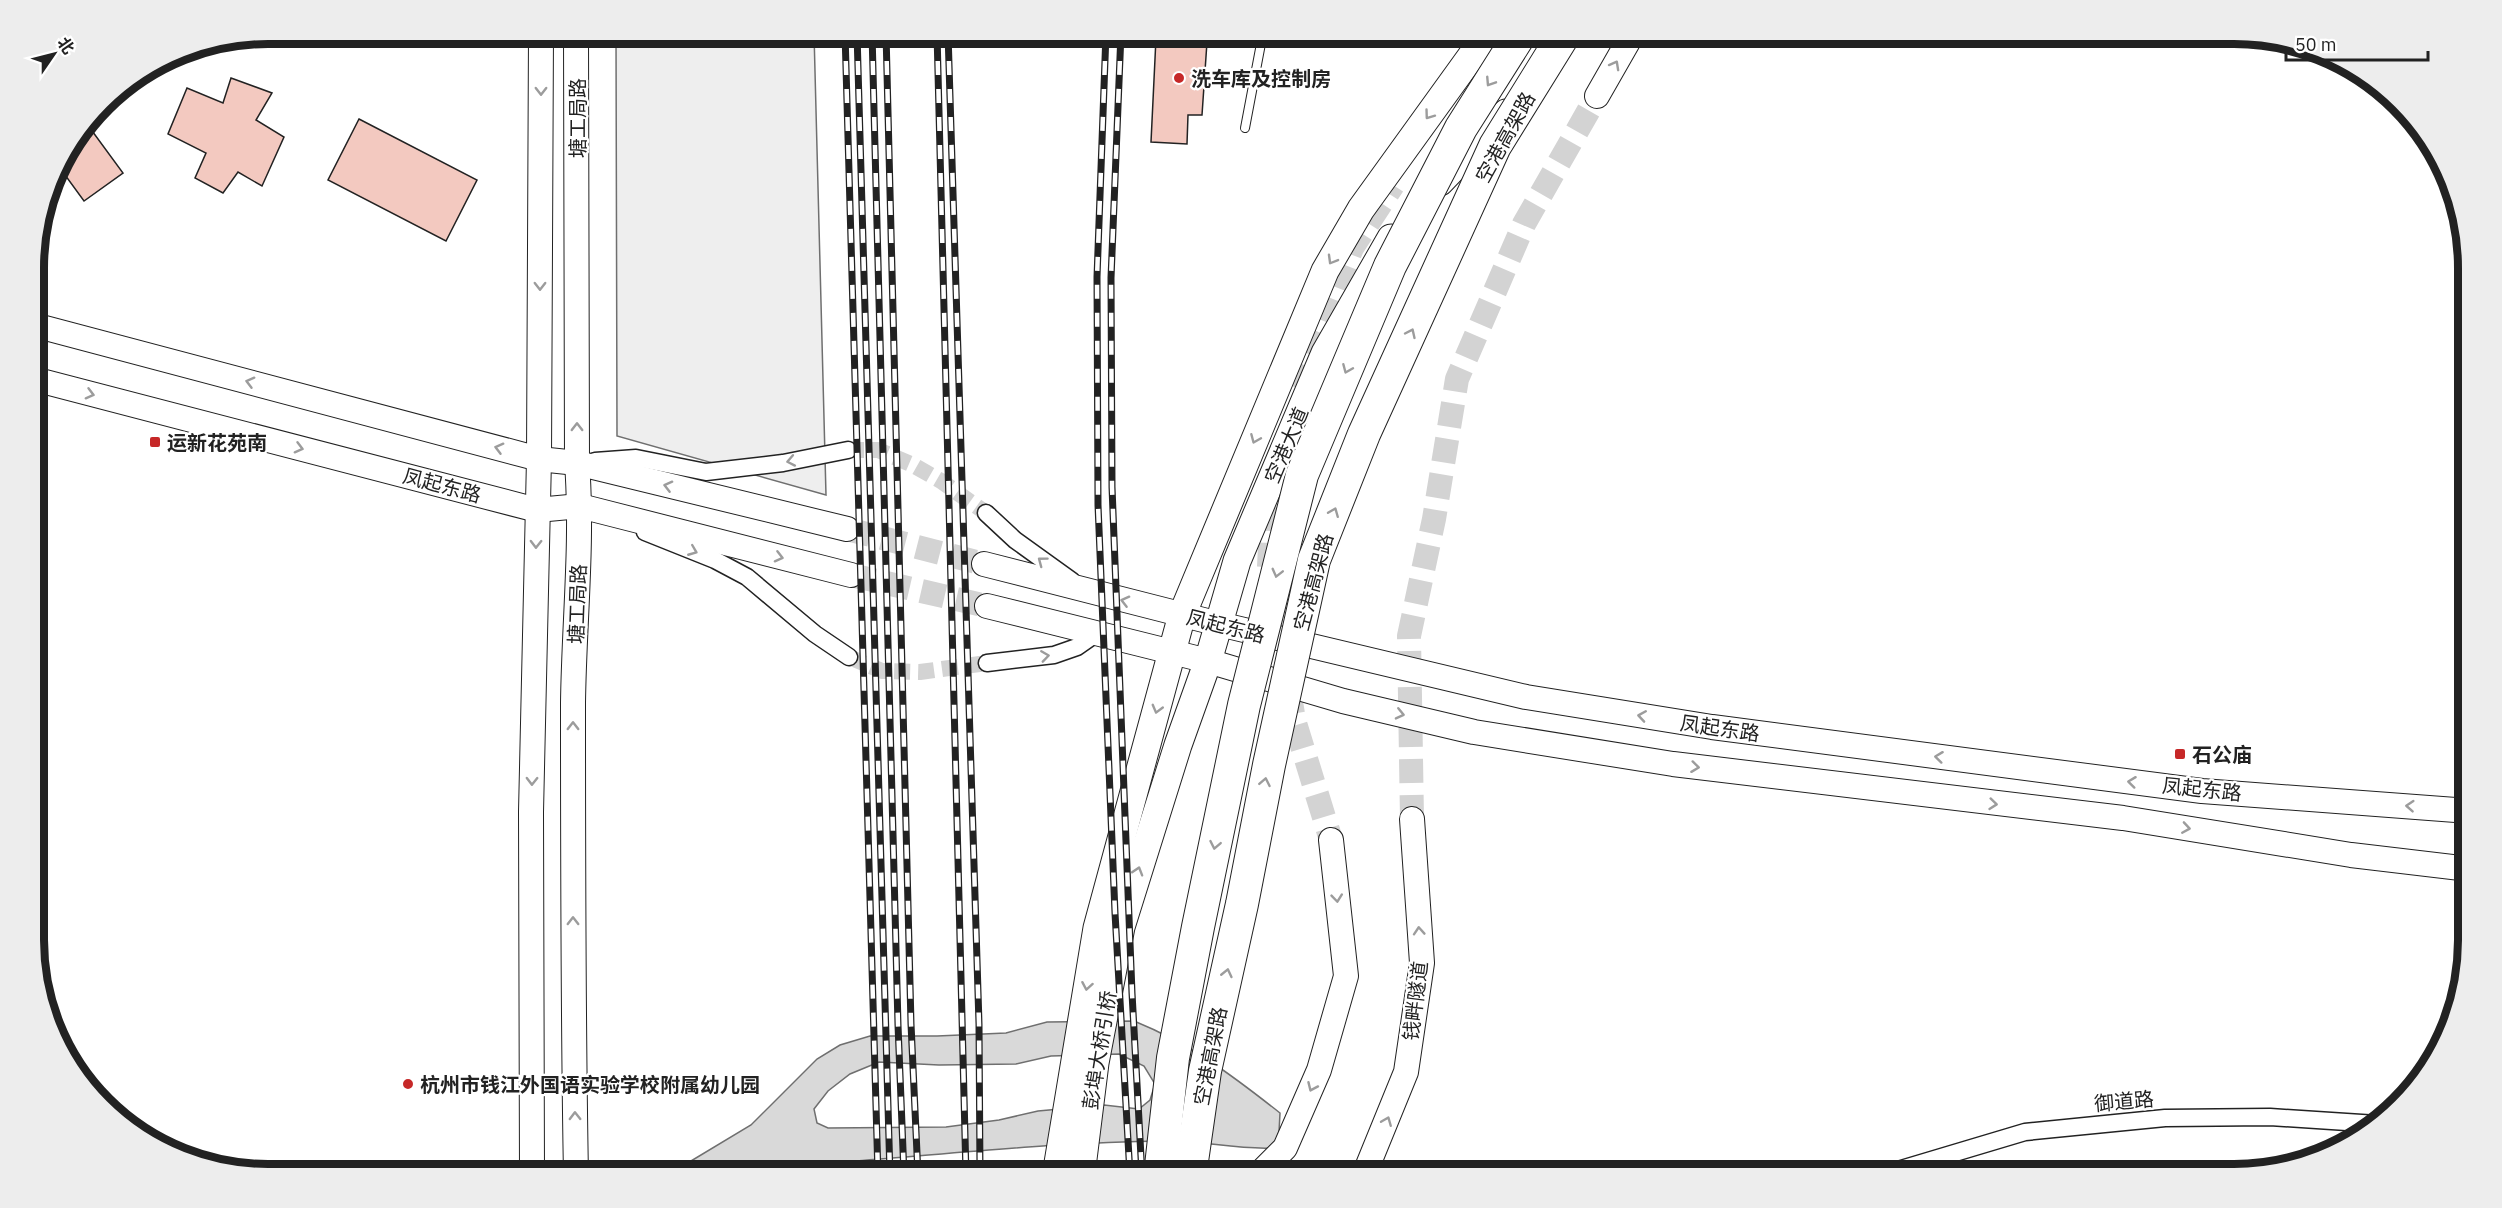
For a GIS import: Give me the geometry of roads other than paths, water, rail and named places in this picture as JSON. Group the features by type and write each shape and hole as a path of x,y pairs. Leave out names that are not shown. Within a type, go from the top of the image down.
{"highway":[{"name":"空港高架路","path":"1161,1164 1173,1058 1244,705 1302,475 1390,266 1461,128 1514,44"},
{"name":"空港高架路","path":"1192,1164 1205,1071 1314,560 1364,434 1495,146 1558,44"}],"main road":[{"name":"塘工局路","path":"532,1164 534,1027 531,812 539,459 541,44"},
{"name":"塘工局路","path":"576,44 577,463 580,506 573,700 573,1018 576,1164"},
{"name":"空港大道","path":"1109,928 1182,615 1325,271 1361,209 1480,44"},
{"name":"空港大道","path":"1109,928 1208,661 1237,561 1325,353 1384,246 1415,208 1535,83 1567,44"},
{"path":"1597,96 1627,44"},
{"path":"44,328 539,459 577,463 847,529"},
{"name":"凤起东路","path":"44,382 537,510 580,506 851,575"},
{"name":"凤起东路","path":"984,564 1091,593 1526,697 1712,728 2202,791 2458,810"},
{"name":"凤起东路","path":"987,606 1208,661 1343,701 1474,732 1672,764 2123,819 2351,855 2458,868"},
{"name":"钱畔隧道","path":"1369,1164 1407,1072 1422,963 1412,819"},
{"path":"1269,1164 1285,1148 1319,1070 1346,976 1330,840"},
{"path":"1058,1164 1109,928"},
{"name":"彭埠大桥引桥","path":"1082,1164 1109,928"}],"street":[{"path":"577,463 636,458 706,472 783,463 848,450"},
{"path":"580,506 715,560 747,577 814,634 849,657"},
{"path":"986,513 1015,540 1057,572 1091,593"},
{"path":"987,663 1054,655 1077,647 1098,633"},
{"name":"御道路","path":"1918,1164 2025,1132 2165,1118 2270,1117 2364,1123"}],"lane":[{"path":"1245,128 1261,44"}],"tunnel":[{"path":"1412,819 1409,636 1434,519 1457,379 1524,224 1597,96"},
{"path":"1297,388 1352,248 1393,185"},
{"path":"848,450 878,450 913,465 941,481 986,513"},
{"path":"1269,567 1273,482"},
{"path":"847,529 984,564"},
{"path":"851,575 987,606"},
{"path":"849,657 882,671 920,672 987,663"},
{"path":"1289,690 1294,720 1331,840"}],"railway":[{"path":"845,44 878,1164"},
{"path":"857,44 890,1164"},
{"path":"872,44 904,1164"},
{"path":"886,44 911,1024 917,1164"},
{"path":"937,44 966,1164"},
{"path":"948,44 979,1024 980,1164"},
{"path":"1106,44 1097,277 1098,505 1115,913 1129,1164"},
{"path":"1121,44 1111,278 1112,487 1132,993 1141,1164"}],"place":[{"name":"洗车库及控制房","path":"1179,78"},
{"name":"运新花苑南","path":"155,442"},
{"name":"石公庙","path":"2180,754"},
{"name":"杭州市钱江外国语实验学校附属幼儿园","path":"408,1084"}]}
